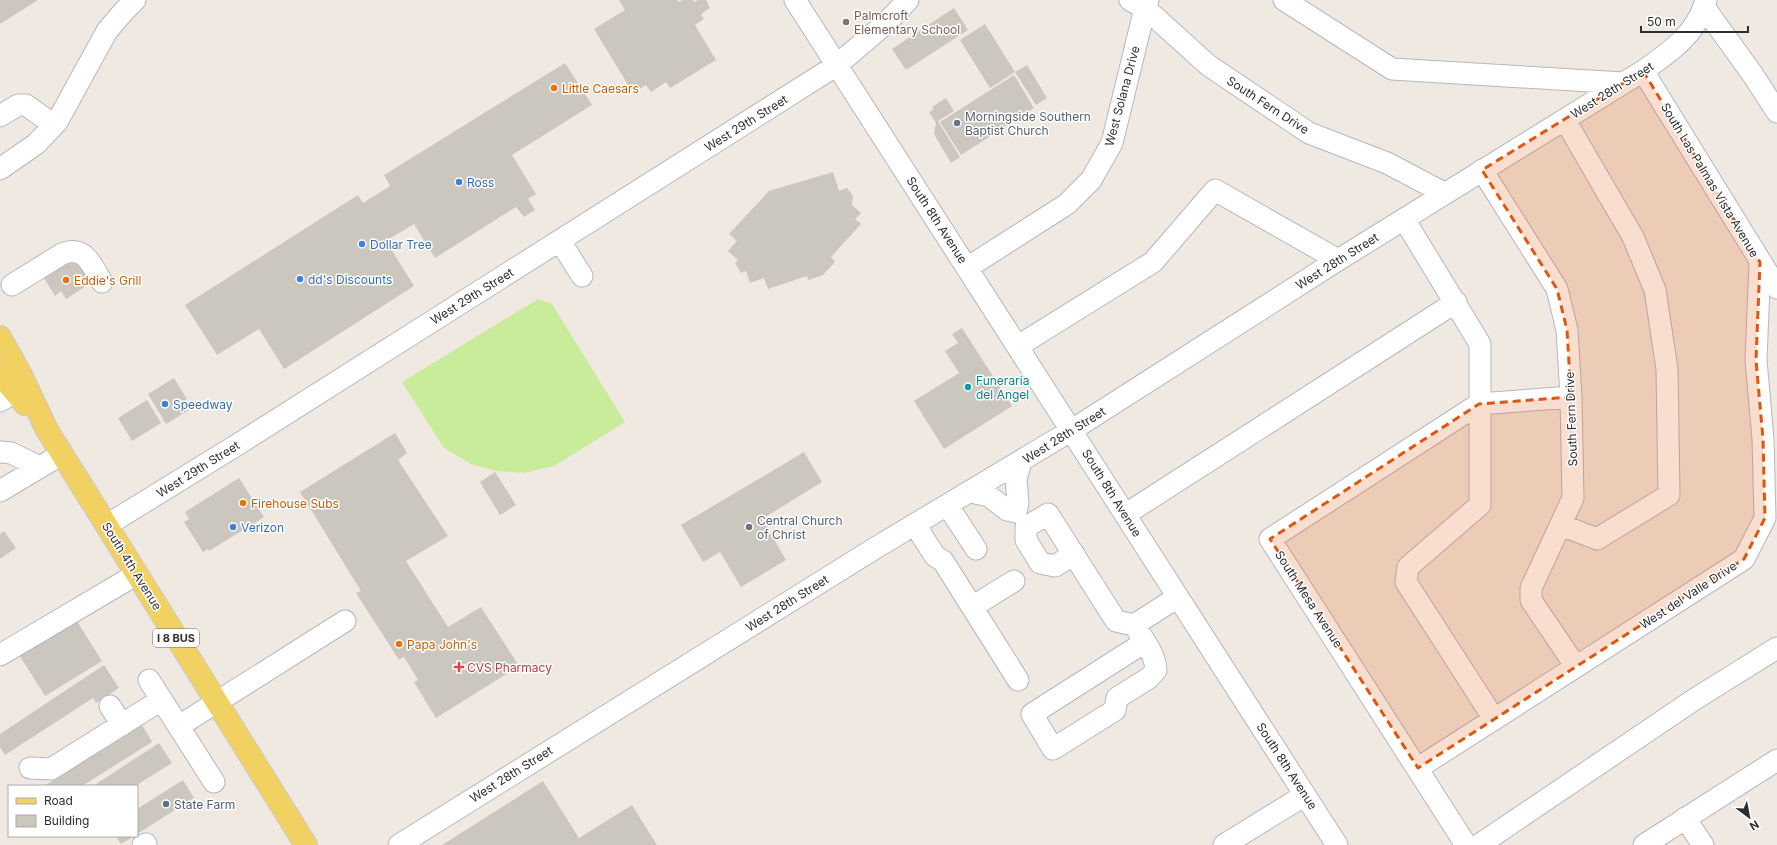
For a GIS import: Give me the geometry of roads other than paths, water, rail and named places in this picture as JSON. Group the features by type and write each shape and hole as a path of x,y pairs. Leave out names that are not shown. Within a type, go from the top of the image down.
{"main road":[{"name":"South 4th Avenue","path":"0,337 20,373 47,430 306,845"},
{"name":"South 4th Avenue","path":"0,374 8,397 47,430"}],"street":[{"path":"0,168 36,144 54,125 64,110 107,30 135,0"},
{"name":"South 8th Avenue","path":"795,0 1337,845"},
{"name":"West 29th Street","path":"107,525 232,448 837,66 885,24 908,0"},
{"path":"1284,0 1392,69 1624,84"},
{"name":"South Fern Drive","path":"1141,3 1208,65 1309,133 1387,163 1444,193"},
{"name":"West Solana Drive","path":"967,268 1067,204 1092,180 1112,143 1141,3"},
{"path":"1705,4 1777,112"},
{"name":"West 28th Street","path":"399,845 592,723 915,525 1021,462 1444,193 1624,84 1684,40 1695,26 1705,4"},
{"name":"South Las Palmas Vista Avenue","path":"1643,71 1777,288"},
{"path":"2,110 18,105 26,105 54,125"},
{"path":"1561,525 1597,539 1669,495 1667,369 1655,290 1633,237 1565,120"},
{"name":"South Fern Drive","path":"1482,170 1557,289 1567,330 1571,397 1573,498 1531,588 1531,600 1576,667"},
{"path":"1018,346 1152,262 1215,190 1338,260"},
{"path":"1404,219 1456,302 1480,344 1480,505 1408,567 1406,582 1494,719"},
{"path":"560,241 582,276"},
{"path":"12,285 70,251 80,252 86,257 102,282"},
{"name":"West del Valle Drive","path":"1418,768 1744,559 1765,518 1763,439 1756,360 1760,262"},
{"path":"1126,514 1456,302"},
{"name":"South Mesa Avenue","path":"1466,845 1270,539 1479,404 1571,397"},
{"path":"1763,439 1777,462"},
{"path":"0,452 11,454 40,467"},
{"path":"0,491 62,454"},
{"path":"1021,462 1016,479 1018,503 1026,540 1040,563 1055,566 1074,554"},
{"path":"971,492 989,496 1021,520 1048,514 1116,621 1139,633 1155,659 1156,670 1149,678 1117,698 1115,710 1053,749 1032,714 1139,633 1178,597"},
{"path":"948,506 976,549"},
{"path":"915,525 935,556 943,561 1018,680"},
{"path":"0,655 137,574"},
{"path":"972,607 1014,581"},
{"path":"179,726 345,621"},
{"path":"1479,845 1695,699 1777,648"},
{"path":"149,680 214,782"},
{"path":"30,768 51,768 161,700"},
{"path":"110,706 122,725"},
{"path":"1644,845 1777,760"},
{"path":"1224,845 1305,795"},
{"path":"1685,818 1703,845"}],"place":[{"name":"Palmcroft Elementary School","path":"846,22"},
{"name":"Little Caesars","path":"554,88"},
{"name":"Morningside Southern Baptist Church","path":"957,123"},
{"name":"Ross","path":"459,182"},
{"name":"Dollar Tree","path":"362,244"},
{"name":"dd's Discounts","path":"300,279"},
{"name":"Eddie's Grill","path":"66,280"},
{"name":"Funeraria del Angel","path":"968,387"},
{"name":"Speedway","path":"165,404"},
{"name":"Firehouse Subs","path":"243,503"},
{"name":"Verizon","path":"233,527"},
{"name":"Central Church of Christ","path":"749,527"},
{"name":"Papa John's","path":"399,644"},
{"name":"CVS Pharmacy","path":"459,667"},
{"name":"State Farm","path":"166,804"}]}
